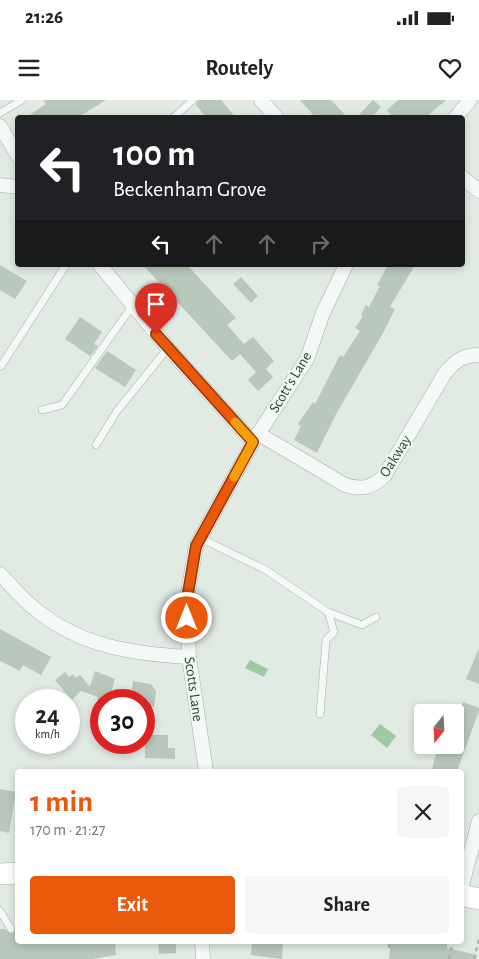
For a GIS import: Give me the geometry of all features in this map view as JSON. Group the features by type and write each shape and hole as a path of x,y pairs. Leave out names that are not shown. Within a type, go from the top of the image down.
{"main road":[{"path":"0,874 15,873"},
{"path":"464,896 479,900"}],"street":[{"path":"261,100 274,115"},
{"path":"458,115 470,100"},
{"path":"0,126 15,151"},
{"path":"465,179 479,191"},
{"path":"0,185 15,187"},
{"name":"Oakway","path":"102,267 168,348 256,438 345,485 356,488 366,488 378,483 385,475 452,364 461,358 479,355"},
{"name":"Scott's Lane","path":"256,438 307,358 323,313 345,267"},
{"name":"Scotts Lane","path":"206,769 189,657 187,599 196,546 256,438"},
{"path":"0,574 35,609 59,626 89,642 112,649 144,654 189,657"},
{"path":"464,878 479,821"},
{"path":"202,944 203,959"}],"lane":[{"path":"0,113 22,100"},
{"path":"176,115 193,100"},
{"path":"0,366 65,267"},
{"path":"42,410 62,405 133,305"},
{"path":"96,445 117,411 168,348"},
{"path":"200,538 266,570 328,612 362,625 376,617"},
{"path":"320,714 326,640 334,632 328,612"},
{"path":"0,911 11,929"}],"path":[{"path":"474,959 479,939"},
{"path":"389,948 390,944"},
{"path":"449,959 452,944"}],"shaded area":[{"path":"250,660 268,669 264,677 245,668"},
{"path":"380,724 396,736 387,748 371,735"}],"building":[{"path":"43,100 106,100 82,115 30,115 46,104"},
{"path":"198,100 221,100 234,115 204,115 196,105"},
{"path":"300,100 331,100 345,115 313,115"},
{"path":"373,100 381,107 374,115 359,115"},
{"path":"398,100 446,100 428,115 391,115 387,110"},
{"path":"0,265 27,281 15,299 0,290"},
{"path":"145,267 189,267 236,318 227,325 244,344 253,337 274,361 266,369 273,377 258,391 248,380 256,372 240,354 232,361"},
{"path":"387,267 414,267 390,307 395,309 383,333 335,416 317,453 294,440 301,426 298,424 313,402 315,404 340,355 343,357 360,331 355,328 363,316 361,315 366,305 369,307 380,286 377,285"},
{"path":"241,277 258,296 251,303 233,284"},
{"path":"80,317 102,332 94,344 98,346 90,356 65,339"},
{"path":"107,351 136,370 125,387 95,368"},
{"path":"0,629 51,657 41,675 23,665 20,671 0,661"},
{"path":"479,648 479,684 466,679"},
{"path":"95,671 115,679 112,689 90,689 90,694 80,692 80,689 63,689 55,680 65,672 69,677 73,674 76,678 80,675 90,687"},
{"path":"133,681 151,684 155,689 132,689"},
{"path":"463,702 479,708 464,752"},
{"path":"155,735 168,735 168,748 175,748 175,759 145,758 145,754 155,754"},
{"path":"436,754 463,754 458,769 432,769"},
{"path":"0,789 15,792 15,798 9,833 0,831"},
{"path":"0,929 5,929 11,934 15,931 15,944 115,944 116,955 93,959 0,959"},
{"path":"158,944 176,944 176,953 159,954"},
{"path":"252,944 283,944 282,959 251,955"},
{"path":"391,944 447,944 447,948 477,955 476,959 389,959"}],"slow traffic":[{"path":"234,477 253,442 235,422"}],"route":[{"path":"156,334 253,442 196,546 187,599 187,618"}]}
